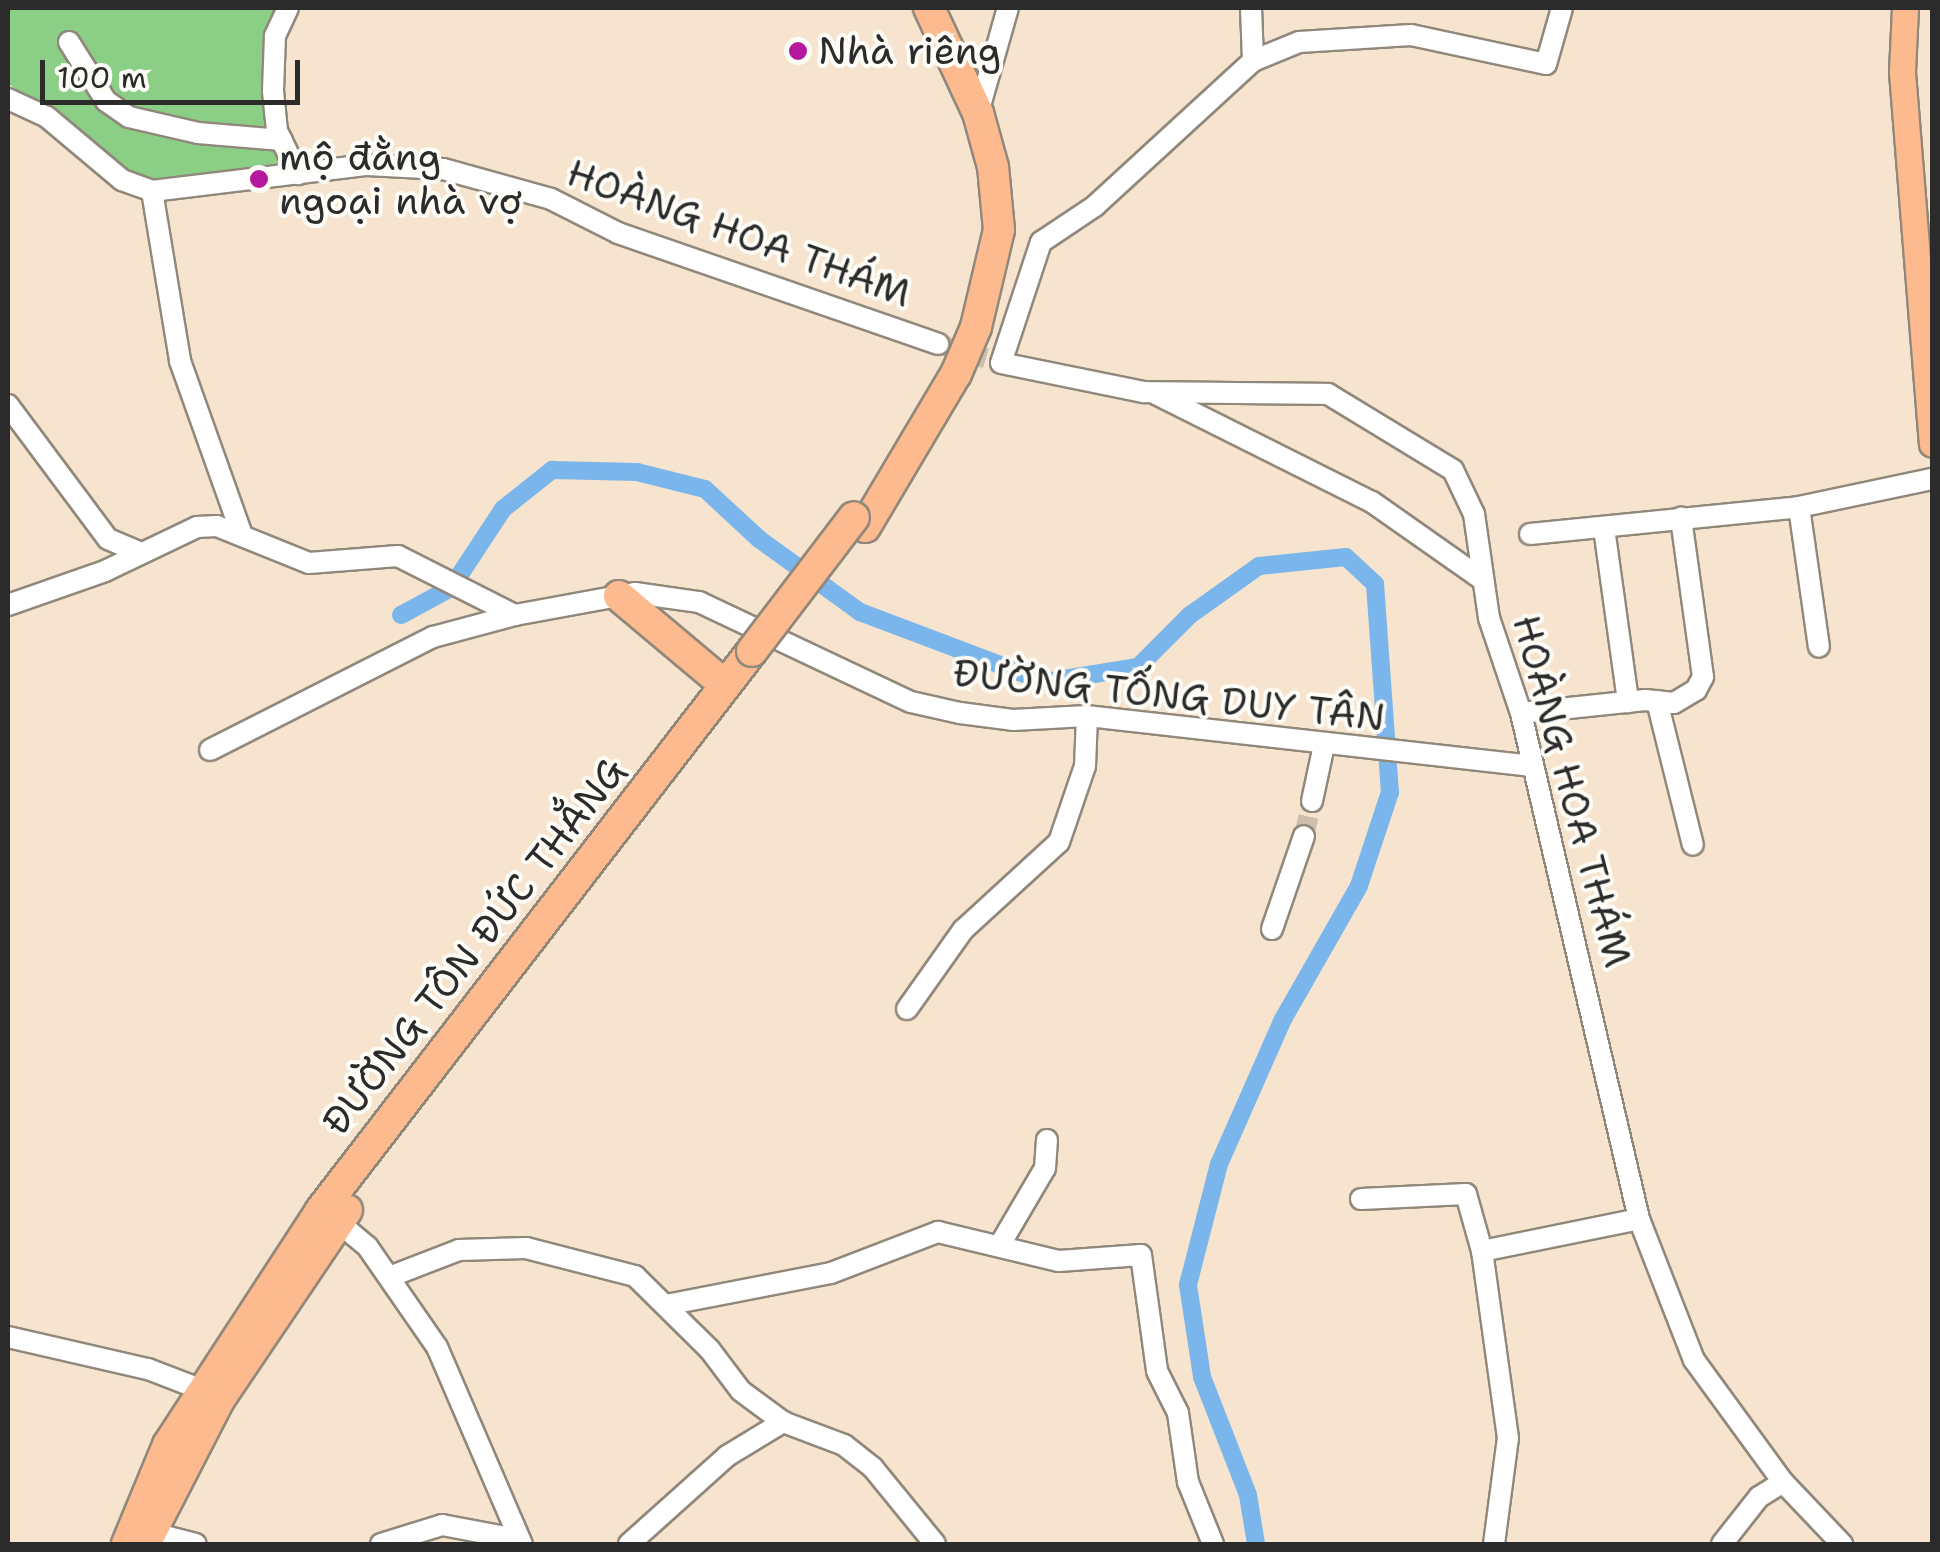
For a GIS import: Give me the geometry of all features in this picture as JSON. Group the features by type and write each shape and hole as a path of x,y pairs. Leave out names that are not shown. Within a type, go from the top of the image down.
{"highway":[{"name":"ĐƯỜNG TÔN ĐỨC THẮNG","path":"142,1540 219,1400 338,1222 859,522 927,422 976,327 999,230 993,167 978,112 929,8"},
{"path":"618,596 725,685"},
{"name":"ĐƯỜNG TÔN ĐỨC THẮNG","path":"142,1540 168,1444 200,1389 321,1210 725,685 758,655"}],"main road":[{"path":"1905,8 1902,72 1932,444"}],"street":[{"path":"288,8 278,22 273,57 282,140 298,174"},
{"path":"978,112 1008,8"},
{"path":"1251,8 1253,61 1298,42 1412,35 1546,64 1562,8"},
{"path":"69,42 106,101 129,118 150,117 198,134 282,140"},
{"name":"HOÀNG HOA THÁM","path":"1253,61 1096,206 1041,242 1001,363 1154,392 1328,394 1453,470 1474,514 1480,578 1521,713 1639,1219 1694,1360 1782,1482 1842,1544"},
{"path":"8,99 48,117 122,180 152,191 180,361 242,535"},
{"name":"HOÀNG HOA THÁM","path":"152,191 367,166 443,169 551,199 618,234 938,344"},
{"path":"1154,392 1372,502 1480,578"},
{"path":"8,406 108,539 141,553"},
{"path":"1530,534 1800,507 1932,478"},
{"path":"1800,507 1819,647"},
{"path":"1521,713 1686,699 1703,677 1682,518"},
{"path":"8,604 198,527 242,535 308,563 398,556 427,569 474,600 515,615"},
{"path":"1604,528 1628,702"},
{"name":"ĐƯỜNG TỐNG DUY TÂN","path":"210,750 434,637 515,615 618,596 699,602 911,702 1013,720 1087,716 1532,766"},
{"path":"1657,702 1693,845"},
{"path":"907,1010 963,930 1059,842 1085,766 1087,716"},
{"path":"1312,801 1324,745"},
{"path":"1272,929 1304,836"},
{"path":"1000,1243 1045,1168 1046,1140"},
{"path":"1361,1199 1466,1194 1482,1251 1508,1438 1494,1544"},
{"path":"1482,1251 1639,1219"},
{"path":"338,1222 389,1278 460,1392 518,1544"},
{"path":"666,1306 831,1273 938,1232 1000,1243 1059,1260 1143,1256 1157,1371 1178,1414 1188,1482 1212,1544"},
{"path":"389,1278 458,1250 526,1248 635,1276 741,1391 783,1422 844,1446 873,1468 935,1544"},
{"path":"8,1338 148,1369 200,1389"},
{"path":"629,1544 728,1456 783,1422"},
{"path":"1722,1544 1759,1497 1782,1482"},
{"path":"380,1544 442,1526 506,1537 518,1544"},
{"path":"142,1540 196,1544"}],"green space":[{"path":"8,8 294,8 273,57 292,174 152,191 98,160 8,83"}],"waterway":[{"path":"401,615 451,588 503,509 552,470 637,472 705,489 759,539 860,612 1045,682 1138,667 1190,615 1259,566 1346,557 1375,584 1390,792 1359,886 1283,1019 1219,1164 1188,1285 1202,1377 1248,1495 1256,1544"}],"tunnel":[{"path":"938,344 1001,363"},
{"path":"1304,836 1312,801"}],"place":[{"name":"Nhà riêng","path":"798,51"},
{"name":"mộ đằng ngoại nhà vợ","path":"259,179"}]}
